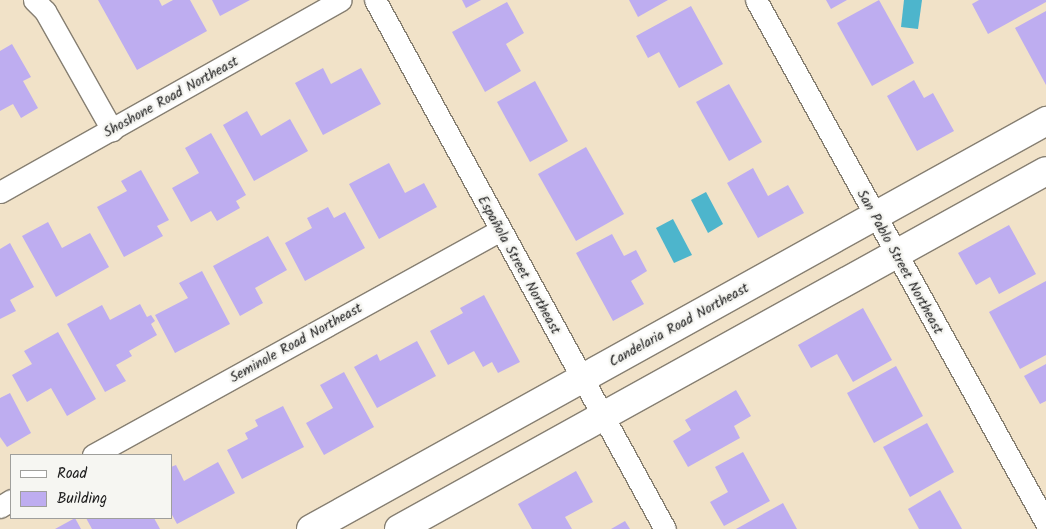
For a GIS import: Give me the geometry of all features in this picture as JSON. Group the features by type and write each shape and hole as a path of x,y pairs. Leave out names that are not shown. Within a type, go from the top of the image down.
{"main road":[{"name":"Candelaria Road Northeast","path":"312,529 1046,121"},
{"path":"399,529 1046,171"}],"street":[{"path":"34,0 45,11 112,130"},
{"name":"Shoshone Road Northeast","path":"0,192 342,0"},
{"name":"Española Street Northeast","path":"375,0 664,529"},
{"name":"San Pablo Street Northeast","path":"756,0 1046,524"},
{"name":"Seminole Road Northeast","path":"95,454 500,230"}],"water":[{"path":"904,0 922,0 918,29 901,27"},
{"path":"706,192 723,224 708,233 691,200"},
{"path":"673,219 692,255 674,263 656,228"}],"building":[{"path":"98,0 159,0 162,6 173,0 190,0 207,31 137,70"},
{"path":"212,0 250,0 220,16"},
{"path":"462,0 481,0 466,8"},
{"path":"629,0 668,0 638,17"},
{"path":"826,0 847,0 831,9"},
{"path":"879,0 914,63 872,86 837,23"},
{"path":"979,0 1046,0 1046,2 988,34 972,4"},
{"path":"507,2 524,33 506,44 521,71 485,92 452,32"},
{"path":"691,6 723,64 679,88 659,52 648,58 636,36"},
{"path":"1046,11 1046,85 1015,28"},
{"path":"12,44 31,77 23,81 38,108 21,118 13,104 0,111 0,51"},
{"path":"323,68 331,84 361,68 381,104 323,135 295,83"},
{"path":"914,80 924,98 933,93 954,131 917,151 887,96"},
{"path":"535,81 568,141 530,162 497,102"},
{"path":"729,84 762,142 729,161 696,102"},
{"path":"247,111 261,136 290,119 308,151 254,181 223,125"},
{"path":"211,133 246,195 236,201 240,208 217,221 211,211 191,222 172,188 199,173 185,148"},
{"path":"586,147 624,214 576,241 538,174"},
{"path":"389,163 405,193 424,183 437,207 379,239 349,184"},
{"path":"753,168 768,196 788,185 804,213 758,238 727,183"},
{"path":"141,170 169,220 157,226 163,236 124,257 97,207 127,191 121,181"},
{"path":"328,207 334,218 345,212 365,248 305,281 285,243 312,228 307,218"},
{"path":"48,222 62,248 90,233 109,267 56,297 22,236"},
{"path":"1009,225 1036,274 999,294 990,277 976,285 958,253"},
{"path":"612,234 624,256 636,250 647,271 631,281 644,304 613,321 576,253"},
{"path":"268,236 287,270 255,288 263,303 240,316 213,266"},
{"path":"10,243 34,287 10,300 16,311 0,319 0,249"},
{"path":"202,271 230,324 175,353 155,315 188,298 179,283"},
{"path":"1046,281 1046,355 1020,369 989,312"},
{"path":"484,295 520,362 498,373 492,362 483,367 474,351 448,365 430,331 463,313 460,308"},
{"path":"140,304 147,317 151,315 155,321 151,324 157,335 129,351 132,356 116,365 126,381 105,392 67,324 102,305 110,320"},
{"path":"863,308 892,360 853,382 837,354 811,368 798,345"},
{"path":"58,332 96,399 67,416 51,388 27,402 12,375 32,364 24,351"},
{"path":"417,341 436,376 377,408 354,367 377,354 380,361"},
{"path":"1046,364 1046,401 1040,404 1024,376"},
{"path":"896,366 923,416 874,443 847,393"},
{"path":"344,372 374,427 324,455 306,423 333,408 320,385"},
{"path":"736,390 751,416 734,426 740,438 688,467 673,441 691,430 685,420"},
{"path":"10,393 31,433 7,447 0,437 0,398"},
{"path":"283,406 304,447 242,479 227,450 248,439 245,433 258,426 255,420"},
{"path":"927,423 954,472 910,497 883,447"},
{"path":"743,452 770,501 724,526 710,502 728,492 715,467"},
{"path":"218,462 235,493 177,524 172,515 172,467 176,465 184,481"},
{"path":"576,471 593,502 565,517 572,529 532,529 518,504"},
{"path":"940,490 962,529 919,529 908,509"},
{"path":"783,503 797,529 736,529"},
{"path":"76,519 81,529 55,529"},
{"path":"87,519 155,519 160,529 92,529"},
{"path":"625,521 630,529 611,529"}]}
